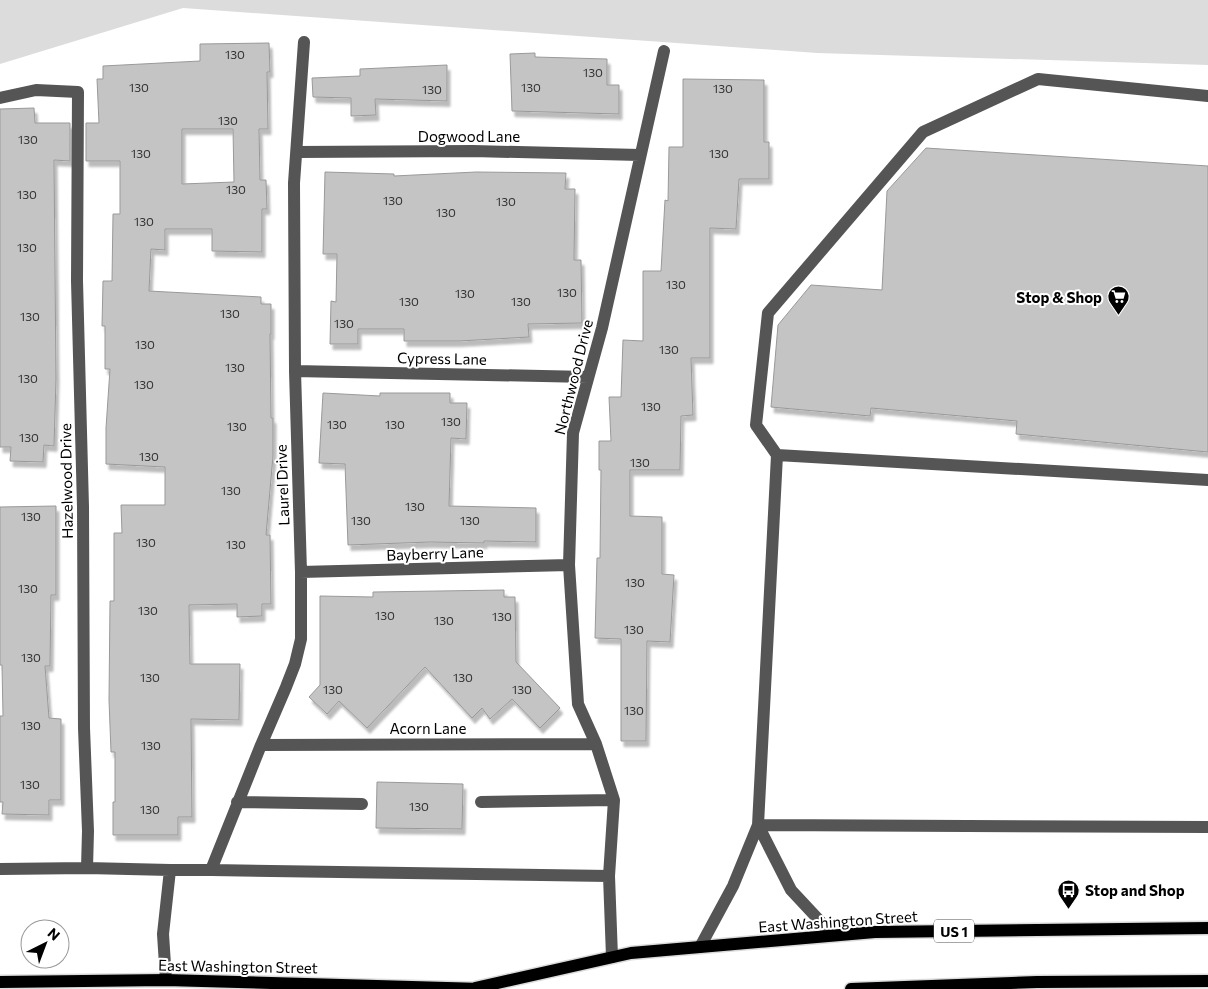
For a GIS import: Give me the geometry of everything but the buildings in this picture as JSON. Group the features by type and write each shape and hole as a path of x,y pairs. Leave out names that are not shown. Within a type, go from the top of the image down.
{"main road":[{"name":"East Washington Street","path":"475,988 631,953 875,932 1208,928"},
{"name":"East Washington Street","path":"0,982 19,985 166,980 183,985 495,989"},
{"path":"852,989 1054,986 1208,981"}],"street":[{"name":"Laurel Drive","path":"211,870 237,802 286,687 301,639 294,183 304,42"},
{"name":"Northwood Drive","path":"614,800 596,744 578,704 569,565 573,433 602,328 664,51"},
{"path":"700,947 734,886 758,825 777,455 756,425 768,313 923,132 1038,80 1208,96"},
{"name":"Hazelwood Drive","path":"0,98 36,90 78,92 77,281 83,507 87,868"},
{"name":"Dogwood Lane","path":"297,152 473,152 640,155"},
{"name":"Cypress Lane","path":"296,371 588,377"},
{"path":"777,455 1208,480"},
{"name":"Bayberry Lane","path":"301,572 569,565"},
{"name":"Acorn Lane","path":"261,745 596,744"},
{"path":"481,802 614,800 609,876 612,957"},
{"path":"237,802 362,804"},
{"path":"758,825 1208,826"},
{"path":"758,825 791,890 833,936"},
{"path":"0,869 87,868 609,876"},
{"path":"166,980 163,934 170,870"}],"shaded area":[{"path":"0,0 1208,0 1208,65 817,53 183,8 0,64"}],"place":[{"name":"Stop & Shop","path":"1118,316"},
{"name":"Stop and Shop","path":"1069,909"}]}
